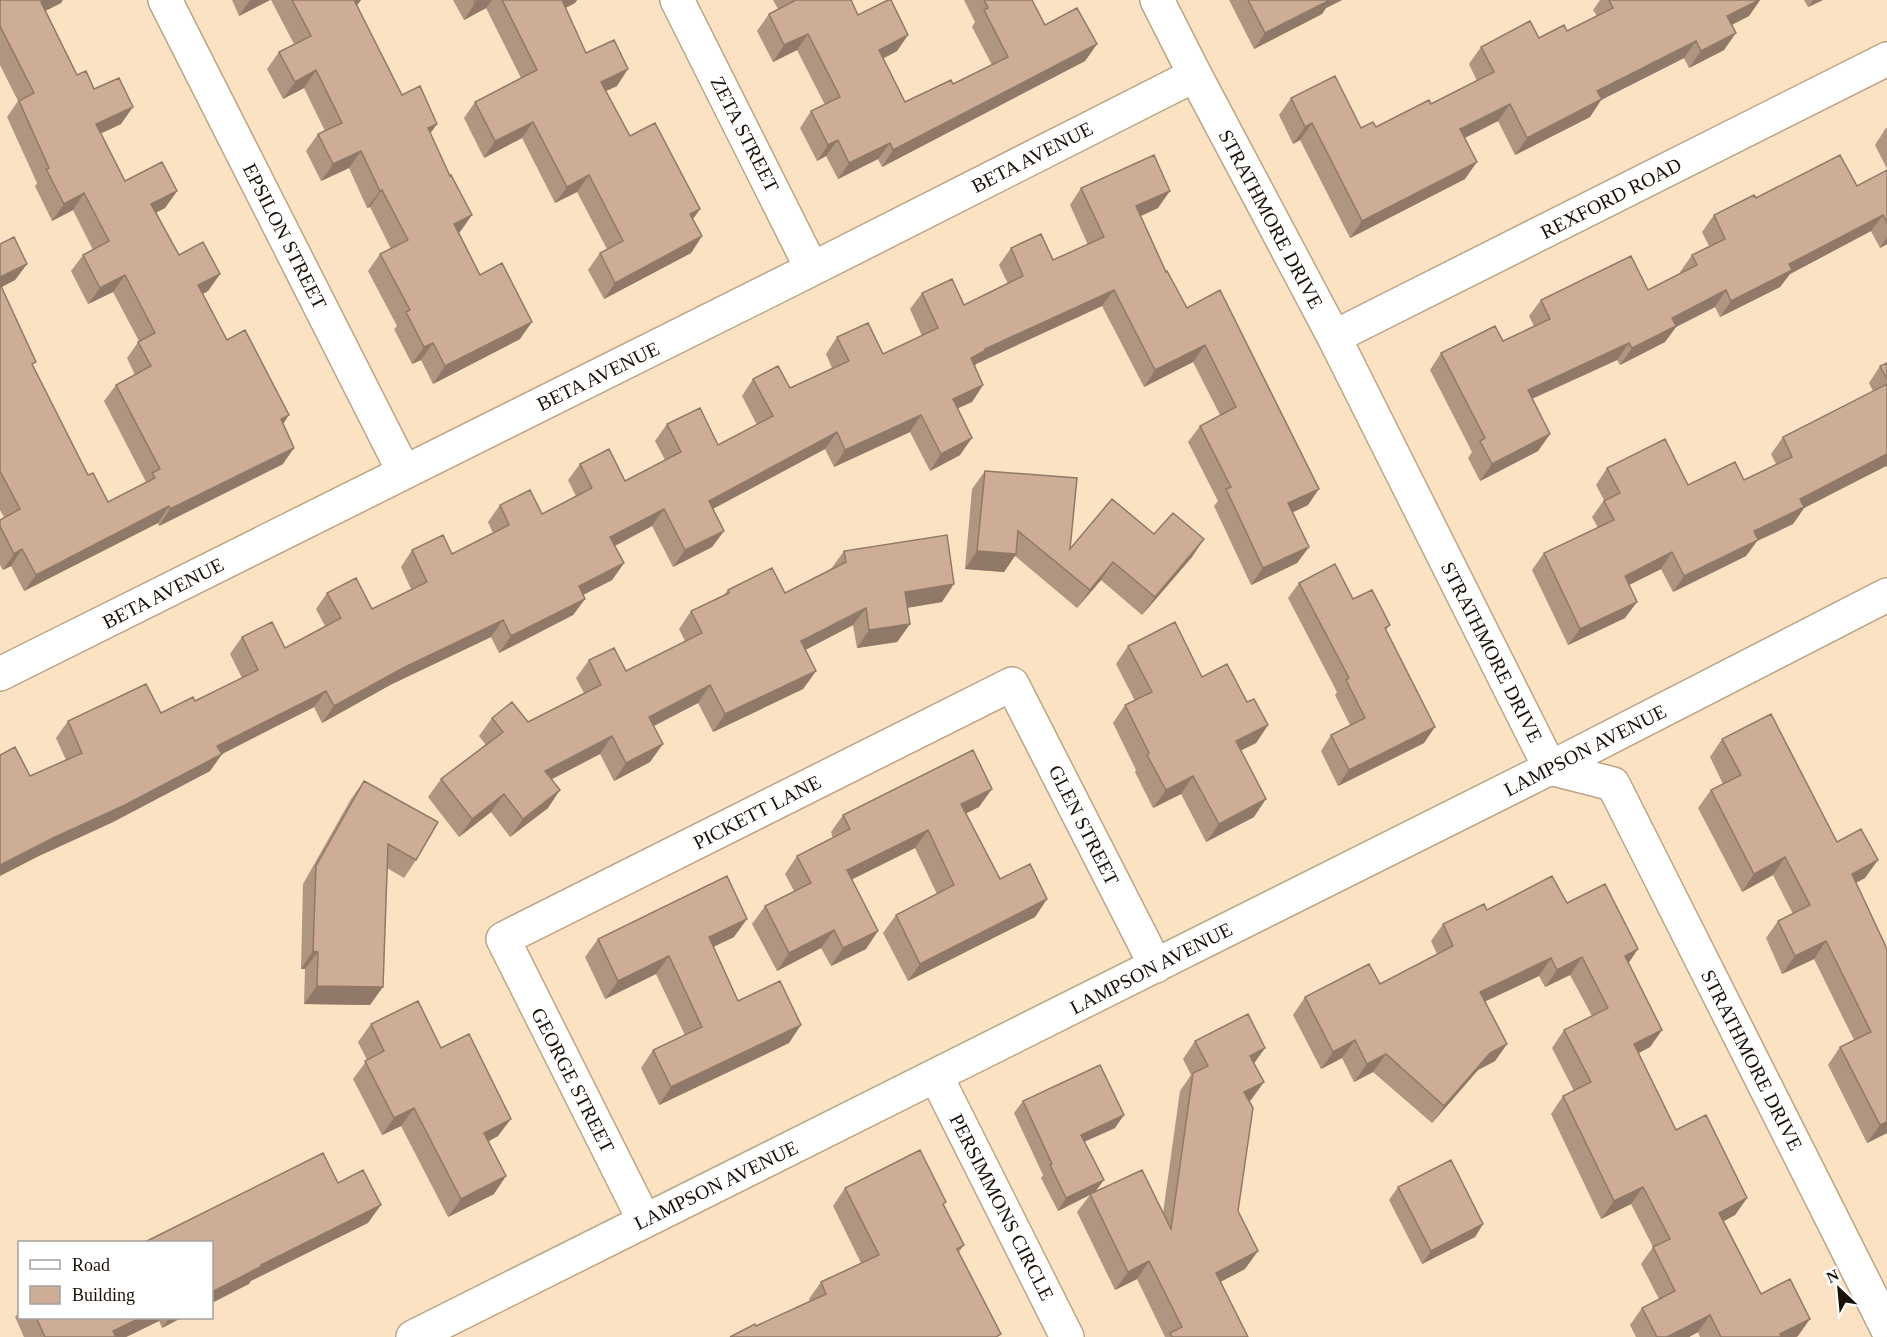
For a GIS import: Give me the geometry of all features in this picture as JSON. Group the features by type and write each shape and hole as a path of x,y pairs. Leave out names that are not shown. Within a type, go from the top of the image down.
{"street":[{"name":"EPSILON STREET","path":"165,0 404,472"},
{"name":"ZETA STREET","path":"677,0 812,269"},
{"name":"STRATHMORE DRIVE","path":"1157,0 1334,337 1550,768 1614,784 1887,1328"},
{"name":"REXFORD ROAD","path":"1334,337 1887,59"},
{"name":"BETA AVENUE","path":"0,674 812,269 1195,75"},
{"name":"LAMPSON AVENUE","path":"413,1337 1550,768 1887,595"},
{"name":"PICKETT LANE","path":"503,939 1012,684"},
{"name":"GLEN STREET","path":"1012,684 1156,966"},
{"name":"GEORGE STREET","path":"503,939 644,1220"},
{"name":"PERSIMMONS CIRCLE","path":"936,1076 1067,1337"}],"building":[{"path":"0,0 45,0 41,2 77,75 86,71 94,89 119,78 133,107 96,124 125,181 162,162 177,191 151,204 179,255 203,242 220,274 198,285 227,340 245,330 289,415 281,419 294,448 170,509 169,506 36,575 22,549 14,554 0,526 0,520 20,509 0,471 0,284 36,362 32,364 88,475 93,473 108,502 155,478 152,473 160,469 116,385 151,366 138,342 155,333 125,275 100,288 83,255 109,241 84,193 64,204 46,169 49,168 19,101 34,93 0,26"},
{"path":"292,0 354,0 402,95 420,86 437,124 428,128 450,176 472,215 454,224 480,275 502,263 532,322 445,366 433,343 424,347 406,312 410,310 380,254 408,240 382,190 380,191 361,151 333,164 318,134 342,123 316,70 295,82 279,52 311,36"},
{"path":"502,0 562,0 586,53 614,40 628,69 601,82 630,136 655,123 700,209 690,214 702,236 615,283 600,253 623,241 589,175 567,187 533,122 495,141 475,102 537,70"},
{"path":"794,0 851,0 858,15 891,0 908,35 879,50 905,102 951,80 953,84 1008,57 984,10 988,8 984,0 1032,0 1045,25 1077,8 1097,44 893,150 890,143 849,163 838,140 828,145 811,111 840,97 808,34 784,45 769,14"},
{"path":"1248,0 1330,0 1265,33"},
{"path":"1609,0 1759,0 1727,16 1736,33 1701,51 1696,41 1597,91 1602,99 1527,138 1510,104 1460,129 1477,162 1362,221 1312,123 1305,127 1291,98 1335,76 1361,128 1373,122 1376,127 1429,100 1431,104 1494,72 1481,47 1530,21 1539,38 1564,25 1567,31 1613,8"},
{"path":"1154,155 1170,191 1136,206 1166,272 1187,308 1220,290 1319,489 1288,503 1309,547 1263,568 1226,489 1231,487 1200,426 1236,407 1205,345 1155,370 1114,290 985,349 971,358 983,385 953,399 972,438 941,454 921,415 845,450 837,432 709,501 724,531 685,550 664,509 610,537 624,563 579,586 585,599 511,636 503,620 403,668 334,706 326,691 217,746 222,754 125,805 0,865 0,755 15,747 30,776 82,753 68,721 146,684 161,713 193,697 195,701 258,670 242,637 272,622 285,648 341,618 327,593 356,578 372,609 427,582 412,550 443,535 452,554 509,525 500,505 530,490 542,514 592,488 580,464 609,449 625,481 681,452 667,424 700,408 718,445 773,416 753,379 778,366 790,388 849,361 837,337 868,323 883,354 938,328 922,293 952,279 964,305 1023,276 1011,248 1041,234 1053,260 1104,237 1081,188"},
{"path":"1840,155 1857,186 1887,170 1887,223 1883,215 1789,264 1792,270 1731,301 1726,290 1672,318 1676,326 1632,348 1629,343 1528,390 1550,434 1492,464 1480,441 1485,438 1441,353 1495,326 1503,341 1550,319 1541,300 1631,256 1648,290 1697,265 1692,255 1725,239 1714,215 1754,195 1756,198"},
{"path":"14,237 27,264 0,277 0,244"},
{"path":"1887,363 1887,379 1880,366"},
{"path":"1887,384 1887,454 1800,499 1804,507 1754,531 1758,540 1684,576 1672,552 1625,576 1637,602 1580,629 1544,553 1614,520 1604,501 1620,493 1607,468 1665,439 1688,485 1735,462 1744,480 1792,457 1783,437"},
{"path":"985,471 1077,478 1070,549 1112,499 1154,534 1173,513 1204,539 1155,597 1113,562 1090,590 1018,531 1016,554 977,551"},
{"path":"947,535 954,584 905,592 910,624 869,630 866,608 801,641 816,671 725,714 710,685 649,717 663,744 626,763 612,736 545,771 560,790 523,819 504,794 472,819 441,779 503,732 492,718 512,702 528,722 601,685 589,660 614,648 626,671 702,633 691,611 729,593 728,590 772,568 785,593 846,562 844,551"},
{"path":"1335,564 1353,599 1372,590 1390,625 1385,628 1435,727 1349,770 1331,735 1365,718 1346,680 1349,678 1299,583"},
{"path":"1175,622 1202,677 1227,664 1247,702 1254,699 1268,725 1236,741 1266,799 1219,824 1193,776 1166,790 1147,755 1149,753 1125,705 1152,692 1128,646"},
{"path":"1771,714 1837,842 1861,829 1878,860 1852,874 1887,949 1887,1122 1880,1125 1840,1047 1871,1032 1826,941 1795,956 1778,921 1810,905 1785,857 1754,874 1711,790 1741,775 1722,739"},
{"path":"973,750 992,789 961,804 1000,879 1030,864 1047,899 920,964 896,915 954,885 928,830 847,870 878,931 843,948 834,930 789,953 765,906 811,883 797,856 850,829 843,815"},
{"path":"364,781 438,822 416,860 388,844 383,987 317,986 318,952 313,951 316,866"},
{"path":"727,876 747,919 709,937 738,1001 780,981 801,1025 671,1087 653,1050 702,1027 669,956 618,981 598,939"},
{"path":"1552,876 1567,903 1605,884 1638,949 1625,956 1662,1030 1634,1044 1676,1130 1706,1115 1747,1198 1719,1213 1761,1294 1790,1279 1810,1319 1780,1334 1781,1337 1721,1337 1710,1315 1667,1337 1657,1337 1642,1308 1675,1291 1653,1247 1670,1239 1643,1187 1614,1201 1563,1096 1591,1082 1564,1030 1608,1008 1582,957 1557,970 1551,958 1480,992 1507,1044 1490,1053 1444,1106 1386,1054 1367,1064 1355,1040 1333,1052 1305,997 1369,964 1380,984 1453,946 1443,924 1484,904 1487,910"},
{"path":"418,1001 441,1048 469,1034 511,1119 484,1133 506,1176 461,1199 414,1108 394,1118 365,1061 384,1051 371,1024"},
{"path":"1248,1014 1265,1048 1250,1056 1264,1082 1244,1092 1253,1108 1238,1211 1258,1251 1216,1273 1248,1337 1172,1337 1170,1333 1182,1327 1149,1261 1128,1272 1090,1194 1142,1170 1171,1229 1193,1073 1208,1066 1195,1041"},
{"path":"1100,1065 1124,1115 1081,1135 1104,1180 1066,1198 1023,1101"},
{"path":"920,1150 946,1202 943,1204 964,1245 957,1249 1001,1334 996,1337 730,1337 826,1294 821,1282 879,1255 845,1188"},
{"path":"323,1153 338,1183 363,1170 381,1205 213,1291 213,1241 147,1241"},
{"path":"1451,1160 1483,1224 1431,1251 1398,1187"},
{"path":"37,1319 138,1319 113,1331 116,1337 45,1337"}]}
